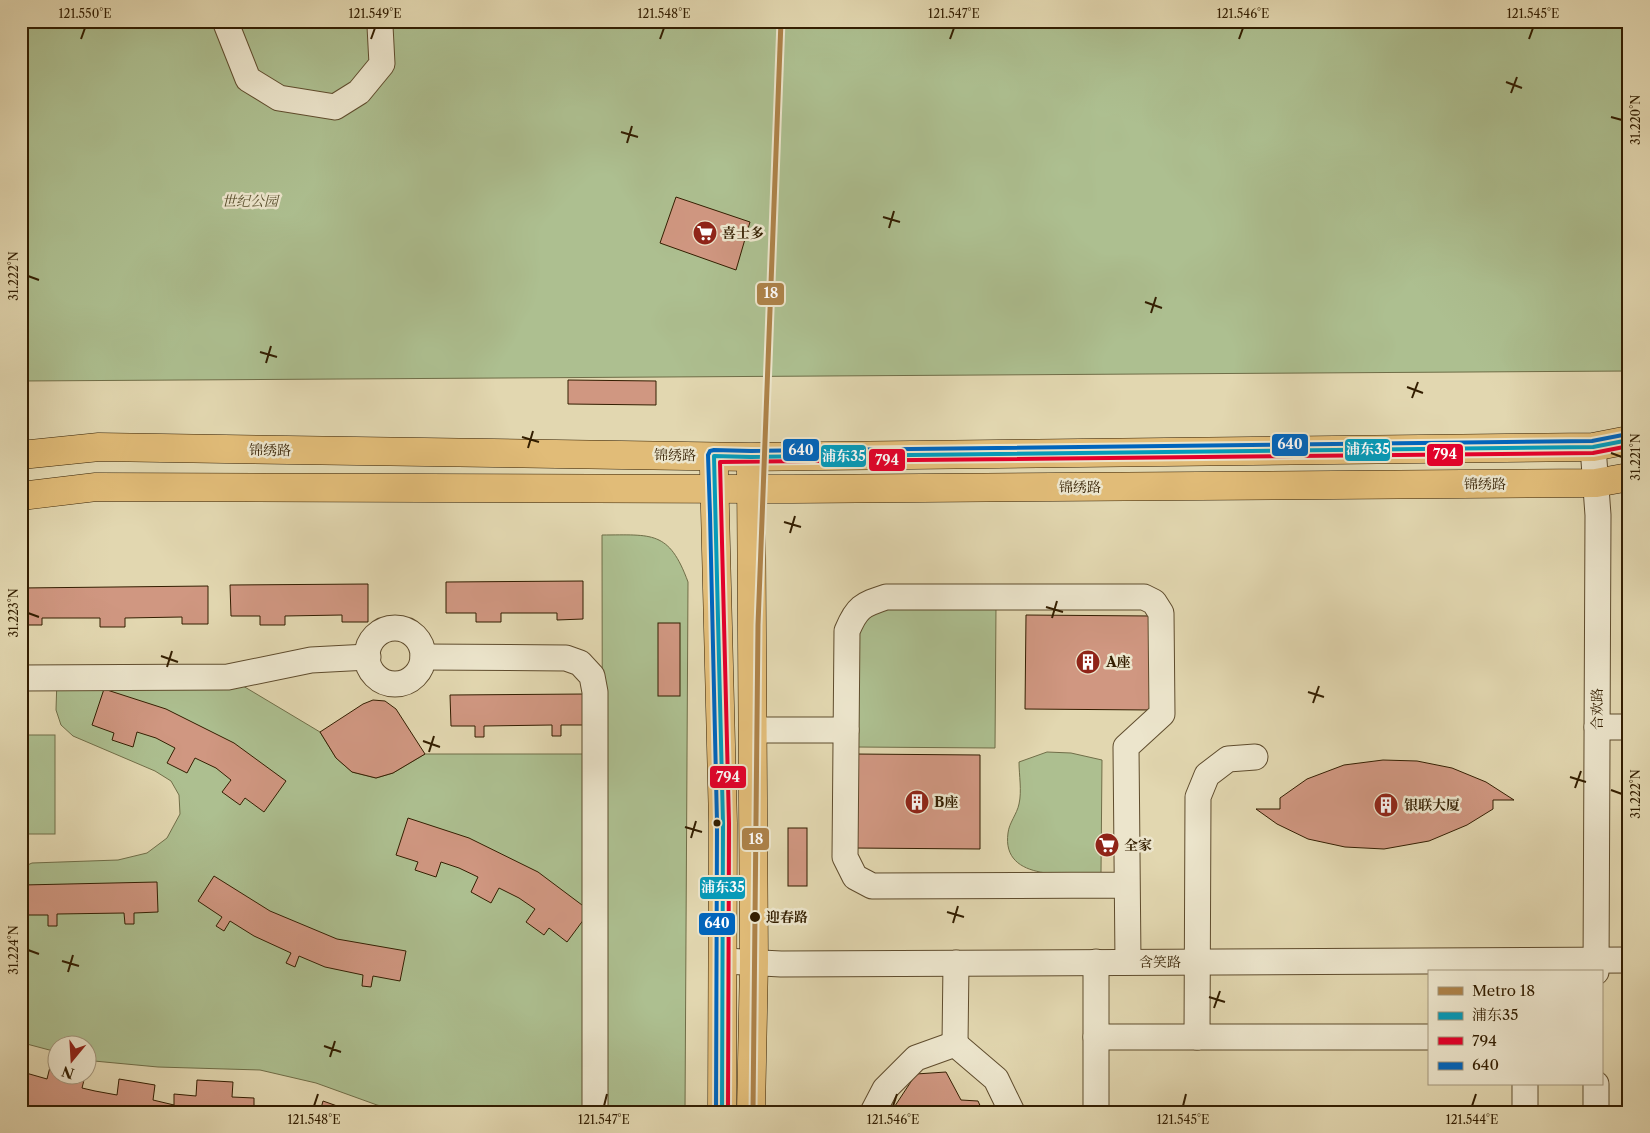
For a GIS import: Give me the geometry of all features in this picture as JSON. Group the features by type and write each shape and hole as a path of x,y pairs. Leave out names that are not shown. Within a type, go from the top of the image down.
{"main road":[{"name":"锦绣路","path":"21,455 99,447 751,457 1593,447 1629,440"},
{"path":"714,456 724,823 722,1112"},
{"path":"750,1112 754,962 751,457"},
{"name":"锦绣路","path":"21,496 96,487 751,489 1596,483 1629,477"}],"street":[{"path":"225,21 248,79 279,98 335,107 359,92 382,64 380,26 378,21"},
{"name":"合欢路","path":"1593,447 1598,515 1596,966"},
{"path":"1127,885 872,886 855,877 845,857 847,631 854,614 866,604 886,598 1144,597 1154,602 1161,613 1162,714 1126,747 1128,962"},
{"path":"392,628 410,632 422,647 423,657 421,666 416,674 400,684 390,683 375,675 370,668 368,657 371,642 376,635 392,628"},
{"path":"21,678 228,677 311,660 368,657"},
{"path":"423,657 566,658 580,663 592,676 595,692 595,1112"},
{"path":"1597,727 1629,727"},
{"path":"753,730 846,730"},
{"path":"1197,1037 1198,797 1207,776 1228,758 1255,757"},
{"name":"含笑路","path":"724,961 781,964 1196,962 1596,966 1629,960"},
{"path":"1096,962 1096,1112"},
{"path":"954,1044 956,963"},
{"path":"1096,1037 1428,1036"},
{"path":"874,1112 884,1089 916,1058 954,1044"},
{"path":"954,1044 996,1079 1012,1112"},
{"path":"1525,1086 1525,1112"},
{"path":"1596,1086 1596,1112"}],"green space":[{"name":"世纪公园","path":"21,21 1629,21 1629,371 21,381"},
{"path":"602,535 634,535 657,539 666,544 674,553 688,582 685,1112 603,1112"},
{"path":"996,606 995,748 856,747 857,637 865,621 876,612 888,608"},
{"path":"228,677 320,732 336,758 352,772 376,778 393,773 425,754 595,754 595,1112 404,1112 377,1105 316,1083 260,1070 158,1067 98,1061 98,1036 48,1036 48,1050 23,1043 21,1036 21,868 32,863 118,860 147,853 167,838 180,814 179,795 171,781 155,771 73,736 61,725 56,710 57,678"},
{"path":"21,735 55,735 55,834 21,834"},
{"path":"1047,752 1071,753 1102,760 1101,873 1057,874 1041,872 1026,868 1015,860 1009,849 1008,833 1020,799 1019,762"}],"building":[{"name":"喜士多","path":"676,197 750,222 736,270 660,243"},
{"path":"568,380 656,381 656,405 568,404"},
{"path":"583,581 583,619 557,620 557,613 501,613 501,622 476,622 476,613 446,613 446,582"},
{"path":"368,584 368,622 342,622 342,615 285,616 285,625 260,625 260,616 231,616 230,585"},
{"path":"208,586 208,624 182,624 182,617 125,618 125,627 100,627 100,618 42,618 42,625 21,625 21,588"},
{"name":"A座","path":"1026,615 1151,616 1151,710 1025,709"},
{"path":"658,623 680,623 680,696 658,696"},
{"path":"104,689 166,709 234,743 286,781 264,812 245,798 240,805 222,792 231,780 216,768 195,758 187,773 167,763 175,748 156,738 137,732 133,747 112,740 114,733 92,725"},
{"path":"585,694 585,725 561,725 561,736 552,736 552,725 484,726 484,737 475,737 475,726 451,726 450,695"},
{"path":"373,700 385,701 396,709 425,754 393,773 376,778 352,772 336,758 320,732 363,704"},
{"name":"B座","path":"855,754 980,755 980,849 854,848"},
{"name":"银联大厦","path":"1383,760 1417,761 1452,768 1486,782 1514,800 1493,800 1493,809 1467,825 1429,841 1384,849 1345,847 1308,839 1277,824 1256,809 1280,809 1280,798 1307,779 1344,765"},
{"path":"408,818 469,838 538,872 590,911 567,942 549,928 544,935 526,922 535,909 519,898 499,888 491,903 471,892 478,877 459,868 441,862 436,877 415,870 418,862 396,855"},
{"path":"788,828 807,828 807,886 788,886"},
{"path":"214,876 270,911 337,939 406,951 400,981 373,976 371,987 362,986 363,975 325,967 299,956 295,967 286,963 291,953 254,936 230,921 224,931 216,926 222,917 198,901"},
{"path":"157,882 158,912 134,913 134,924 125,924 124,913 57,914 57,926 48,926 48,915 23,915 23,885"},
{"path":"946,1072 961,1100 978,1101 983,1112 891,1112 916,1074"},
{"path":"26,1073 47,1079 48,1075 48,1086 82,1086 82,1088 117,1095 119,1079 155,1085 153,1100 174,1105 174,1094 196,1096 197,1080 233,1082 232,1097 254,1098 254,1112 43,1112 44,1110 21,1104 21,1091"},
{"path":"323,1101 340,1107 354,1112 320,1112"}],"metro line":[{"name":"18","path":"753,1112 758,625 781,21"}],"transit line":[{"name":"640","path":"716,1112 717,823 708,455 710,451 1592,441 1628,434"},
{"name":"浦东35","path":"722,1112 723,823 714,456 1593,447 1629,440"},
{"name":"794","path":"728,1112 729,823 720,462 1593,453 1629,446"}],"place":[{"name":"喜士多","path":"705,233"},
{"name":"A座","path":"1088,662"},
{"name":"B座","path":"917,802"},
{"name":"银联大厦","path":"1386,805"},
{"name":"全家","path":"1107,845"},
{"name":"迎春路","path":"755,917"}]}
